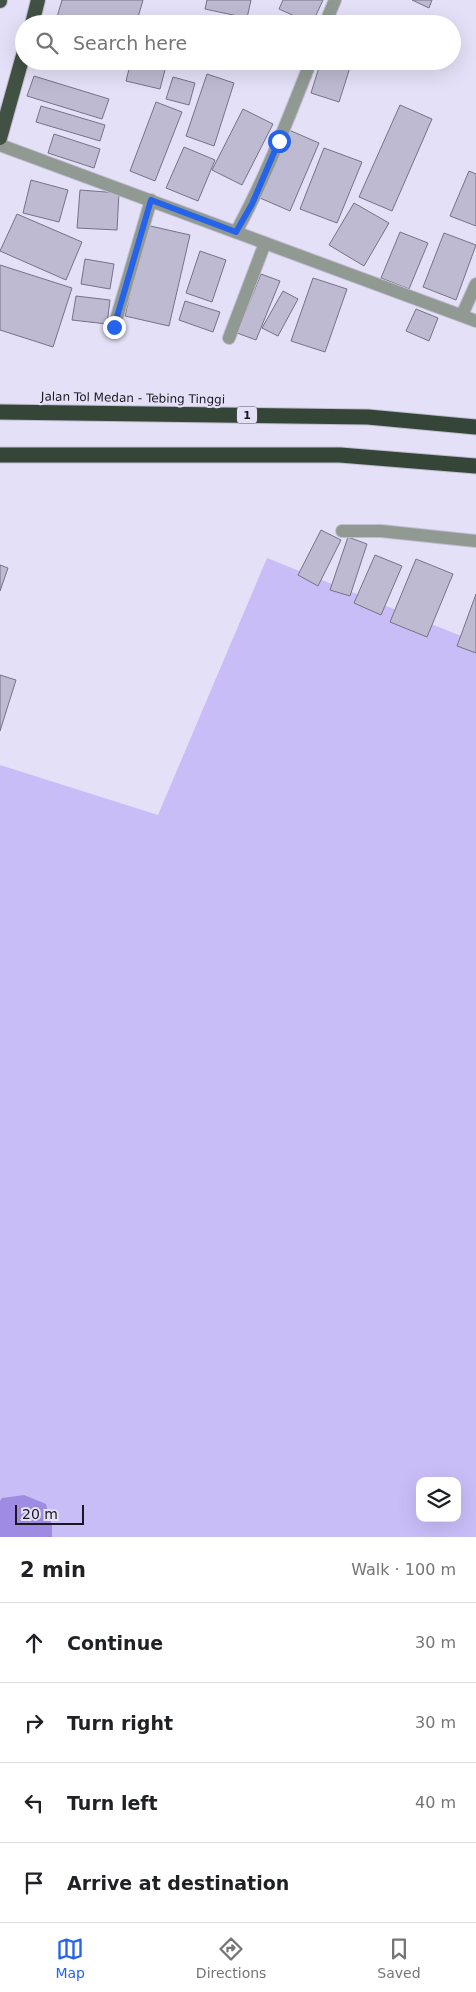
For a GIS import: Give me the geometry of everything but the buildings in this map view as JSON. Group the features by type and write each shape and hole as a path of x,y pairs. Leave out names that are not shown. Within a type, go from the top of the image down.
{"highway":[{"path":"34,15 38,0"},
{"path":"0,138 19,70"},
{"name":"Jalan Tol Medan - Tebing Tinggi","path":"0,412 368,417 476,427"},
{"path":"0,454 340,456 476,466"}],"street":[{"path":"329,15 335,0"},
{"path":"236,232 252,204 307,70"},
{"path":"0,145 476,321"},
{"path":"114,327 151,200"},
{"path":"229,338 265,243"},
{"path":"462,315 476,284"},
{"path":"342,531 381,531 476,541"}],"shaded area":[{"path":"267,558 476,642 476,1537 0,1537 0,765 158,815"},
{"path":"24,1495 46,1504 52,1526 52,1537 0,1537 0,1501 2,1498"}],"route":[{"path":"114,327 151,200 236,232 252,204 279,141"}]}
